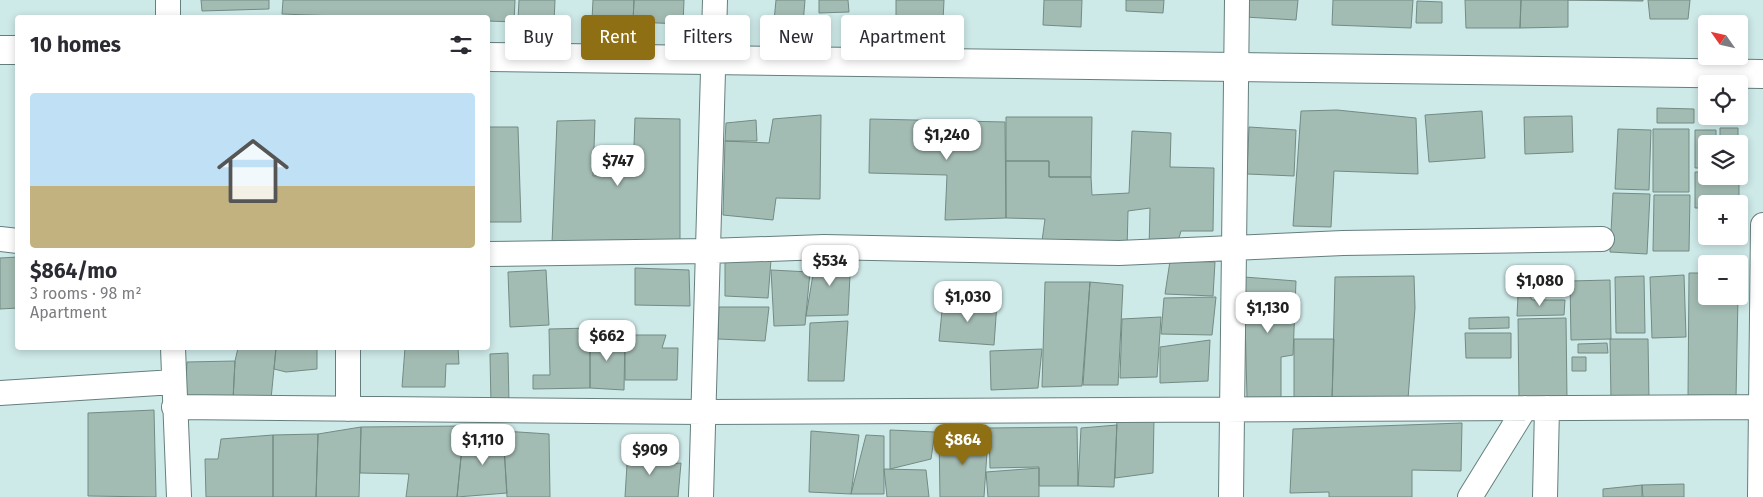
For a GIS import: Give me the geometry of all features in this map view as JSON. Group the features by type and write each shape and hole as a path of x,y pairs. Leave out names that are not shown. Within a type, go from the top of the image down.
{"street":[{"path":"168,0 168,15"},
{"path":"714,15 715,0"},
{"path":"1231,497 1238,0"},
{"path":"0,50 15,50"},
{"path":"490,57 665,59"},
{"path":"701,497 713,60 1763,74"},
{"path":"1760,497 1763,225"},
{"path":"0,239 15,241"},
{"path":"490,254 708,251 824,247 1119,253 1234,246 1602,239"},
{"path":"173,350 179,497"},
{"path":"348,350 348,409"},
{"path":"0,393 174,382"},
{"path":"174,407 703,412 1762,407"},
{"path":"1470,497 1536,408"},
{"path":"1536,408 1545,497"}],"building":[{"path":"201,0 269,0 269,9 202,11"},
{"path":"283,0 515,0 514,15 505,15 505,22 490,21 490,15 282,14"},
{"path":"519,0 555,0 554,15 518,15"},
{"path":"593,0 634,0 633,15 592,15"},
{"path":"634,0 684,0 683,15 665,15 665,23 655,23 655,15 633,15"},
{"path":"776,0 805,0 804,15 775,15"},
{"path":"819,0 848,0 849,12 819,13"},
{"path":"896,0 944,0 943,15 896,15"},
{"path":"1044,0 1082,0 1081,27 1043,25"},
{"path":"1126,0 1164,0 1163,13 1126,11"},
{"path":"1246,0 1298,0 1296,20 1245,17"},
{"path":"1333,0 1413,0 1411,28 1332,25"},
{"path":"1465,0 1521,0 1520,28 1466,28"},
{"path":"1521,0 1568,0 1568,27 1520,28"},
{"path":"1568,0 1643,0 1643,1"},
{"path":"1648,0 1690,0 1688,19 1650,19"},
{"path":"1417,1 1442,2 1442,23 1416,23"},
{"path":"1657,108 1694,109 1694,123 1657,123"},
{"path":"1337,110 1416,118 1418,174 1334,171 1331,227 1293,226 1301,111"},
{"path":"1482,111 1485,158 1429,162 1425,115"},
{"path":"821,115 820,199 776,198 773,220 723,215 725,141 769,143 773,119"},
{"path":"1572,116 1573,152 1525,154 1524,117"},
{"path":"1006,117 1092,117 1091,177 1049,177 1049,161 1006,161"},
{"path":"635,118 680,119 680,243 552,243 557,121 595,120 593,176 633,173"},
{"path":"870,119 1005,122 1006,218 945,220 947,175 869,173"},
{"path":"756,120 757,141 725,141 726,123"},
{"path":"490,127 518,127 521,222 490,222"},
{"path":"1249,127 1296,130 1294,176 1247,174"},
{"path":"1720,128 1738,128 1738,135 1720,135"},
{"path":"1618,129 1651,130 1649,190 1615,189"},
{"path":"1653,129 1689,129 1689,192 1653,192"},
{"path":"1695,130 1716,130 1716,135 1698,135 1698,168 1695,168"},
{"path":"1132,131 1171,133 1170,167 1214,168 1213,231 1181,231 1176,248 1149,249 1150,208 1128,211 1127,251 1042,241 1045,219 1006,218 1006,161 1049,161 1049,177 1091,177 1092,195 1129,193"},
{"path":"1695,172 1698,172 1698,185 1739,185 1739,195 1698,195 1698,208 1695,208"},
{"path":"1613,193 1650,194 1647,254 1610,252"},
{"path":"1654,195 1690,195 1689,251 1653,251"},
{"path":"851,255 848,315 806,316 816,257"},
{"path":"15,257 15,308 0,309 0,258"},
{"path":"771,260 768,298 725,296 725,261"},
{"path":"1170,261 1215,262 1213,296 1165,294"},
{"path":"635,268 689,270 690,306 635,305"},
{"path":"546,270 549,325 510,327 508,272"},
{"path":"771,270 810,272 805,325 774,326"},
{"path":"1689,273 1698,273 1698,305 1738,305 1736,398 1688,398"},
{"path":"1684,275 1686,337 1652,338 1650,277"},
{"path":"1414,276 1415,308 1408,399 1332,400 1335,277"},
{"path":"1644,276 1645,333 1616,333 1615,277"},
{"path":"1244,277 1296,281 1293,355 1281,357 1281,399 1247,398"},
{"path":"1610,280 1611,339 1571,340 1570,281"},
{"path":"1045,282 1090,282 1082,386 1042,387"},
{"path":"1090,282 1123,285 1118,385 1083,385"},
{"path":"1518,296 1530,296 1532,300 1565,300 1564,315 1517,316"},
{"path":"1216,297 1212,335 1161,334 1164,298"},
{"path":"943,301 997,303 994,345 939,341"},
{"path":"719,307 769,307 765,341 718,339"},
{"path":"1161,317 1157,377 1120,378 1122,319"},
{"path":"1509,317 1509,328 1469,329 1469,318"},
{"path":"1566,318 1567,399 1519,400 1518,319"},
{"path":"848,321 844,381 808,381 810,323"},
{"path":"590,328 590,388 533,389 533,375 550,375 549,329"},
{"path":"1465,333 1511,333 1511,358 1466,358"},
{"path":"590,334 625,335 624,390 590,388"},
{"path":"625,335 666,335 662,348 678,348 677,380 625,380"},
{"path":"1294,339 1334,339 1332,400 1294,399"},
{"path":"1610,339 1648,339 1649,399 1611,400"},
{"path":"1210,340 1208,381 1160,383 1160,347"},
{"path":"1607,343 1608,353 1578,353 1578,344"},
{"path":"1042,349 1038,388 991,390 990,351"},
{"path":"238,350 276,350 271,399 233,400 235,361"},
{"path":"276,350 317,350 317,369 286,372 274,369"},
{"path":"405,350 458,350 459,364 446,364 445,387 402,387"},
{"path":"508,353 509,404 491,405 490,354"},
{"path":"1572,357 1586,357 1586,371 1572,371"},
{"path":"235,361 233,400 185,400 187,362"},
{"path":"154,410 156,497 88,496 88,413"},
{"path":"1117,417 1154,417 1153,473 1115,478"},
{"path":"1462,423 1461,471 1412,470 1412,497 1329,497 1329,492 1290,493 1293,429"},
{"path":"1117,425 1114,487 1078,486 1081,428"},
{"path":"464,426 457,497 406,497 409,474 360,473 361,427"},
{"path":"361,427 359,497 316,497 318,434"},
{"path":"1077,427 1078,486 1039,486 1039,467 990,468 989,428"},
{"path":"890,430 935,432 931,459 890,469"},
{"path":"503,431 549,434 550,497 507,497"},
{"path":"503,431 507,493 457,497 463,438"},
{"path":"811,431 859,435 851,494 809,492"},
{"path":"318,434 316,497 273,497 273,435"},
{"path":"939,434 988,437 984,497 940,497"},
{"path":"273,435 273,497 206,497 205,459 218,459 221,439"},
{"path":"866,435 884,436 884,494 851,494"},
{"path":"652,446 654,465 681,463 678,497 625,497 628,448"},
{"path":"1039,468 1039,497 988,497 986,472"},
{"path":"884,469 926,470 929,497 887,497"},
{"path":"1684,484 1684,497 1643,497 1642,485"},
{"path":"1642,485 1642,497 1603,497 1603,489"}]}
